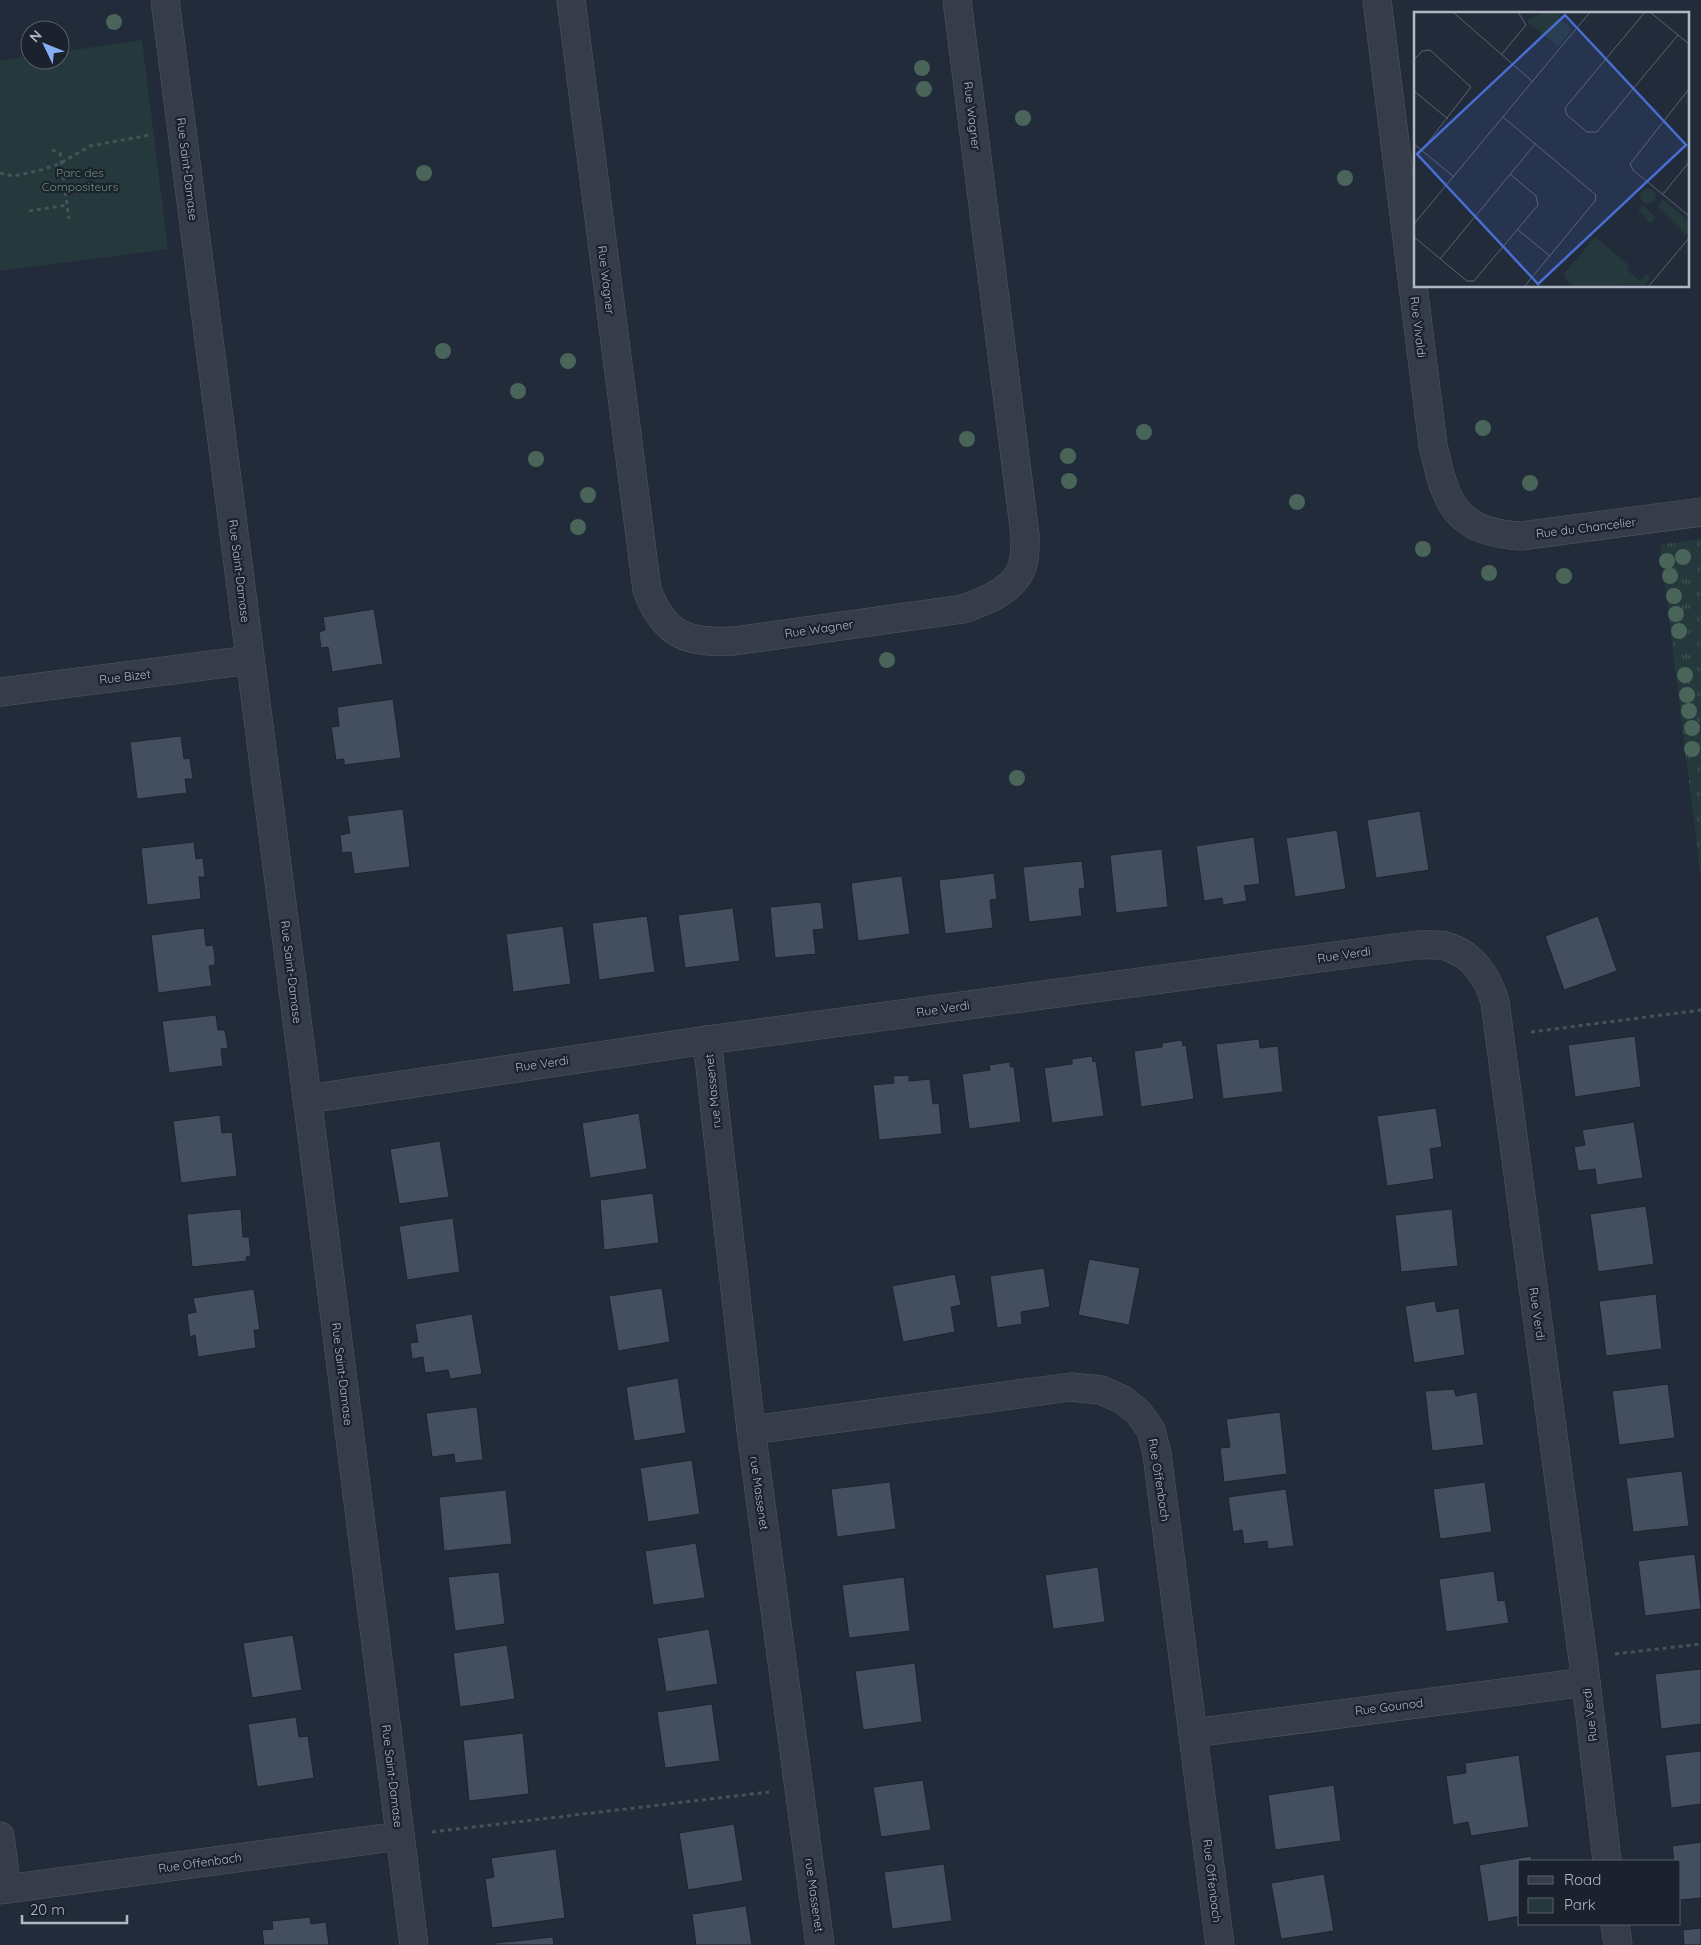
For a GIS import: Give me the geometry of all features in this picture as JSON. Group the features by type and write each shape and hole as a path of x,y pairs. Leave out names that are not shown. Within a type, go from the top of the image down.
{"street":[{"name":"Rue Saint-Damase","path":"166,0 414,1945"},
{"name":"Rue Wagner","path":"570,0 647,590 653,605 669,627 680,635 712,642 734,641 964,609 990,599 1020,573 1025,556 1025,535 957,0"},
{"name":"Rue Vivaldi","path":"1377,0 1433,445 1446,494 1454,508 1473,524"},
{"name":"Rue du Chancelier","path":"1473,524 1485,531 1521,536 1701,512"},
{"name":"Rue Bizet","path":"0,692 250,660"},
{"name":"Rue Verdi","path":"307,1099 707,1040 1417,945 1444,946 1462,954 1479,968 1490,984 1495,1002 1586,1682 1607,1860"},
{"name":"rue Massenet","path":"707,1040 751,1430 820,1945"},
{"name":"Rue Offenbach","path":"751,1430 1071,1387 1101,1390 1124,1400 1138,1412 1151,1430 1157,1454 1220,1945"},
{"name":"Rue Gounod","path":"1193,1733 1586,1682"},
{"path":"0,1836 3,1889"},
{"name":"Rue Offenbach","path":"3,1889 400,1836"},
{"path":"1615,1925 1618,1945"}],"path":[{"path":"0,173 13,176 38,171 61,163 90,146 154,134"},
{"path":"52,150 60,153 69,219"},
{"path":"29,211 67,204"},
{"path":"1526,1033 1701,1010"},
{"path":"1612,1655 1701,1644"},
{"path":"429,1832 778,1791"}],"green space":[{"name":"Parc des Compositeurs","path":"142,40 168,249 0,271 0,61 20,58 20,70 70,70 70,51"},
{"path":"1701,539 1701,879 1660,545"}],"building":[{"path":"374,609 383,664 332,672 328,647 321,648 319,632 325,630 323,617"},
{"path":"393,699 401,758 344,765 344,759 336,760 331,727 339,726 337,707"},
{"path":"181,736 184,759 190,758 193,779 185,779 187,793 137,799 130,742"},
{"path":"403,809 410,867 354,874 351,852 342,853 341,845 340,835 350,833 347,816"},
{"path":"1420,811 1429,870 1376,878 1367,820"},
{"path":"1337,830 1346,889 1295,897 1286,838"},
{"path":"1254,837 1260,884 1244,886 1247,901 1223,905 1222,898 1204,901 1196,846"},
{"path":"194,842 196,859 203,858 205,877 199,877 201,899 147,905 141,848"},
{"path":"1162,849 1168,907 1116,913 1110,855"},
{"path":"1082,861 1085,888 1079,889 1082,916 1029,922 1023,867"},
{"path":"994,873 997,899 990,900 993,928 945,934 939,880"},
{"path":"902,876 910,934 858,941 851,883"},
{"path":"821,902 824,929 813,930 816,954 775,958 770,907"},
{"path":"733,908 740,961 685,968 678,915"},
{"path":"647,916 655,972 599,980 592,923"},
{"path":"1598,916 1617,971 1564,990 1545,936"},
{"path":"563,926 571,984 513,992 506,934"},
{"path":"204,928 206,946 213,945 215,956 215,965 209,966 212,986 158,993 151,935"},
{"path":"216,1015 218,1030 225,1030 228,1048 221,1049 223,1066 169,1073 162,1021"},
{"path":"1635,1036 1641,1087 1575,1097 1568,1045"},
{"path":"1259,1039 1260,1048 1278,1046 1283,1092 1223,1099 1216,1044"},
{"path":"1182,1040 1183,1046 1186,1045 1194,1099 1141,1107 1134,1051 1162,1047 1162,1043"},
{"path":"1092,1056 1093,1062 1096,1061 1104,1116 1052,1123 1044,1068 1072,1064 1072,1059"},
{"path":"1010,1062 1010,1067 1014,1067 1021,1122 969,1129 962,1074 990,1070 989,1065"},
{"path":"909,1075 909,1081 930,1079 933,1104 939,1103 942,1134 879,1140 873,1085 894,1083 893,1076"},
{"path":"1436,1108 1442,1147 1430,1149 1434,1179 1387,1186 1377,1116"},
{"path":"639,1113 647,1169 590,1178 582,1123"},
{"path":"220,1115 222,1133 232,1132 237,1176 181,1183 173,1121"},
{"path":"1634,1122 1643,1178 1597,1185 1595,1169 1578,1171 1574,1147 1585,1145 1582,1130"},
{"path":"440,1141 449,1197 399,1204 390,1149"},
{"path":"653,1193 659,1243 604,1250 600,1200"},
{"path":"1646,1206 1654,1264 1598,1272 1590,1214"},
{"path":"241,1209 243,1237 249,1237 251,1256 246,1257 247,1261 192,1267 187,1214"},
{"path":"1452,1209 1458,1266 1401,1272 1395,1215"},
{"path":"453,1218 460,1272 407,1280 399,1226"},
{"path":"1089,1259 1140,1268 1129,1325 1078,1315"},
{"path":"1044,1268 1050,1307 1021,1312 1022,1324 997,1328 990,1276"},
{"path":"955,1274 961,1305 951,1307 955,1332 903,1342 892,1286"},
{"path":"662,1288 670,1342 618,1351 609,1296"},
{"path":"254,1289 260,1330 254,1330 256,1348 198,1357 195,1335 190,1337 187,1314 196,1312 193,1298"},
{"path":"1656,1294 1662,1349 1606,1356 1599,1301"},
{"path":"1435,1301 1437,1312 1459,1308 1465,1355 1414,1363 1405,1306"},
{"path":"472,1314 482,1374 450,1379 448,1370 425,1373 423,1357 412,1359 410,1343 418,1342 415,1324"},
{"path":"678,1378 686,1433 634,1441 626,1387"},
{"path":"1668,1384 1675,1438 1619,1445 1612,1391"},
{"path":"1454,1389 1456,1396 1477,1392 1484,1445 1432,1451 1425,1391"},
{"path":"477,1407 483,1460 455,1463 454,1454 432,1457 426,1413"},
{"path":"1280,1412 1287,1474 1224,1482 1220,1448 1230,1447 1226,1419"},
{"path":"692,1460 700,1514 648,1522 640,1468"},
{"path":"1682,1471 1689,1526 1633,1532 1626,1478"},
{"path":"890,1482 896,1529 837,1537 831,1489"},
{"path":"1485,1482 1492,1532 1440,1539 1433,1489"},
{"path":"1286,1489 1294,1546 1268,1549 1267,1541 1244,1544 1242,1530 1233,1532 1228,1497"},
{"path":"506,1490 512,1544 444,1551 439,1497"},
{"path":"696,1543 705,1598 653,1605 645,1551"},
{"path":"1695,1554 1701,1609 1645,1616 1638,1561"},
{"path":"1098,1567 1105,1622 1053,1629 1045,1575"},
{"path":"1494,1571 1498,1601 1505,1600 1509,1623 1446,1632 1439,1579"},
{"path":"499,1572 505,1624 455,1631 448,1577"},
{"path":"904,1577 910,1631 849,1638 842,1585"},
{"path":"709,1629 718,1684 666,1692 657,1638"},
{"path":"293,1635 302,1690 252,1698 243,1643"},
{"path":"507,1645 515,1699 460,1707 453,1653"},
{"path":"915,1663 922,1722 863,1730 855,1671"},
{"path":"1701,1669 1701,1724 1661,1729 1655,1674"},
{"path":"712,1704 720,1761 665,1768 657,1712"},
{"path":"296,1717 299,1737 308,1736 314,1778 257,1787 248,1724"},
{"path":"523,1733 529,1794 469,1801 463,1740"},
{"path":"1701,1751 1701,1804 1671,1808 1665,1755"},
{"path":"1519,1755 1529,1827 1471,1836 1468,1822 1453,1825 1446,1776 1466,1773 1465,1763"},
{"path":"923,1780 931,1830 881,1837 873,1787"},
{"path":"1334,1785 1341,1841 1275,1850 1268,1795"},
{"path":"734,1824 743,1881 688,1890 679,1833"},
{"path":"1701,1842 1701,1898 1681,1900 1681,1860 1674,1860 1672,1846"},
{"path":"556,1849 565,1918 492,1928 485,1879 494,1877 491,1858"},
{"path":"1531,1856 1532,1860 1518,1860 1518,1916 1488,1922 1479,1865"},
{"path":"944,1864 952,1921 892,1929 884,1872"},
{"path":"1324,1874 1334,1931 1281,1939 1271,1883"},
{"path":"746,1906 752,1945 696,1945 692,1914"},
{"path":"310,1917 311,1924 326,1922 329,1945 264,1945 262,1930 273,1929 272,1921"},
{"path":"1701,1928 1701,1945 1684,1945 1683,1930"},
{"path":"553,1937 554,1945 496,1945 495,1943"}]}
